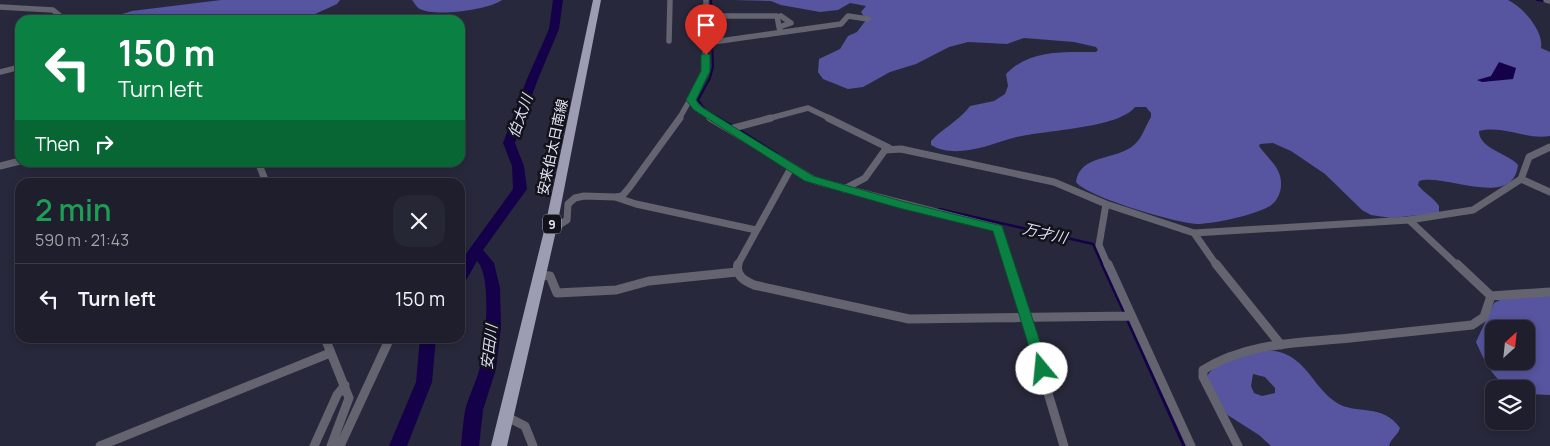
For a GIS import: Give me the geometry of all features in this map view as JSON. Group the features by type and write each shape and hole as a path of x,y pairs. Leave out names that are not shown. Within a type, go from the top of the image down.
{"main road":[{"name":"安来伯太日南線","path":"499,446 550,231 597,0"}],"street":[{"path":"668,41 670,0"},
{"path":"550,231 567,220 568,204 574,198 584,196 622,196 691,100 706,71 711,16 706,0"},
{"path":"1546,0 1550,1"},
{"path":"0,7 53,10 59,15"},
{"path":"711,16 777,16 780,30"},
{"path":"780,30 792,23 781,16"},
{"path":"710,42 780,30 841,24 848,16 868,19"},
{"path":"0,72 15,68"},
{"path":"691,100 705,115 733,128 791,168 816,182 847,187 998,228 1058,420 1064,446"},
{"path":"733,128 808,108 889,148 918,152 1054,182 1106,204 1194,233 1409,220 1473,210 1521,179 1524,163 1532,153 1550,148"},
{"path":"847,187 869,174 885,150 889,148"},
{"path":"0,166 15,162"},
{"path":"791,168 737,266 737,272 743,279 754,285 909,319 1127,316"},
{"path":"1521,179 1550,192"},
{"path":"615,197 636,204 756,230"},
{"path":"1106,204 1099,245 1127,316 1191,446"},
{"path":"1409,220 1492,296"},
{"path":"1194,233 1208,254 1281,345"},
{"path":"539,275 550,276 557,293 619,289 640,286 649,281 737,272"},
{"path":"1238,446 1208,389 1202,371 1214,362 1239,353 1281,345 1472,325 1480,323 1485,318 1487,302 1492,296 1550,292"},
{"path":"327,343 349,398 331,446"},
{"path":"340,446 388,343"},
{"path":"100,446 330,352"},
{"path":"314,446 337,395 345,385"},
{"path":"505,416 519,421 528,428 533,446"}],"shaded area":[{"path":"221,0 340,0 337,4 313,15 119,15 132,11"},
{"path":"412,0 502,0 485,7 437,12 420,9"},
{"path":"732,0 1508,0 1520,8 1531,20 1539,34 1541,48 1550,52 1550,136 1532,136 1497,130 1479,131 1480,137 1489,147 1518,165 1513,178 1504,185 1491,188 1445,181 1419,181 1418,185 1439,206 1439,213 1391,218 1371,215 1362,210 1325,174 1291,151 1273,143 1260,144 1259,146 1274,164 1281,179 1280,192 1273,203 1262,210 1233,218 1204,224 1186,223 1114,202 1083,188 1076,182 1079,173 1085,166 1101,158 1119,153 1135,144 1151,117 1151,113 1146,107 1135,107 1113,120 1078,128 1026,135 975,149 950,151 931,145 931,141 970,106 994,101 1005,94 1008,86 1006,74 1015,66 1037,56 1048,54 1096,52 1098,50 1096,47 1074,42 1024,38 1007,44 968,42 949,47 916,64 890,72 863,87 848,89 823,79 818,72 819,59 840,49 848,36 857,32 866,20 861,12 866,6 850,3 838,10 820,12 781,5 771,1"},
{"path":"1499,62 1516,68 1513,79 1482,82 1477,80 1491,76"},
{"path":"1550,294 1550,395 1535,394 1535,380 1500,380 1491,370 1535,370 1535,320 1486,320 1494,303 1502,299"},
{"path":"1485,322 1485,361 1476,342"},
{"path":"1263,350 1289,356 1298,362 1328,396 1337,403 1352,408 1378,412 1393,420 1400,428 1389,446 1271,446 1259,435 1226,414 1207,376 1225,361","holes":["1253,374 1265,377 1275,388 1275,393 1262,396 1254,393 1251,386"]}],"waterway":[{"name":"伯太川","path":"475,251 520,189 518,166 509,143 532,79 554,29 558,11 558,0"},
{"name":"万才川","path":"711,0 713,67 710,78 698,100 706,111 721,119"},
{"path":"1537,0 1546,1"},
{"name":"万才川","path":"718,118 733,126"},
{"name":"万才川","path":"738,129 777,154"},
{"name":"万才川","path":"939,209 1093,244 1103,266"},
{"name":"伯太川","path":"465,269 475,251"},
{"name":"安田川","path":"470,446 474,410 488,369 493,327 493,288 487,263 475,251"},
{"name":"万才川","path":"1102,264 1125,314"},
{"name":"万才川","path":"1127,319 1184,446"},
{"name":"伯太川","path":"398,446 411,418 424,382 428,343"}],"route":[{"path":"706,55 706,71 691,100 697,108 705,115 791,168 816,182 972,223 998,228 1042,369"}]}
